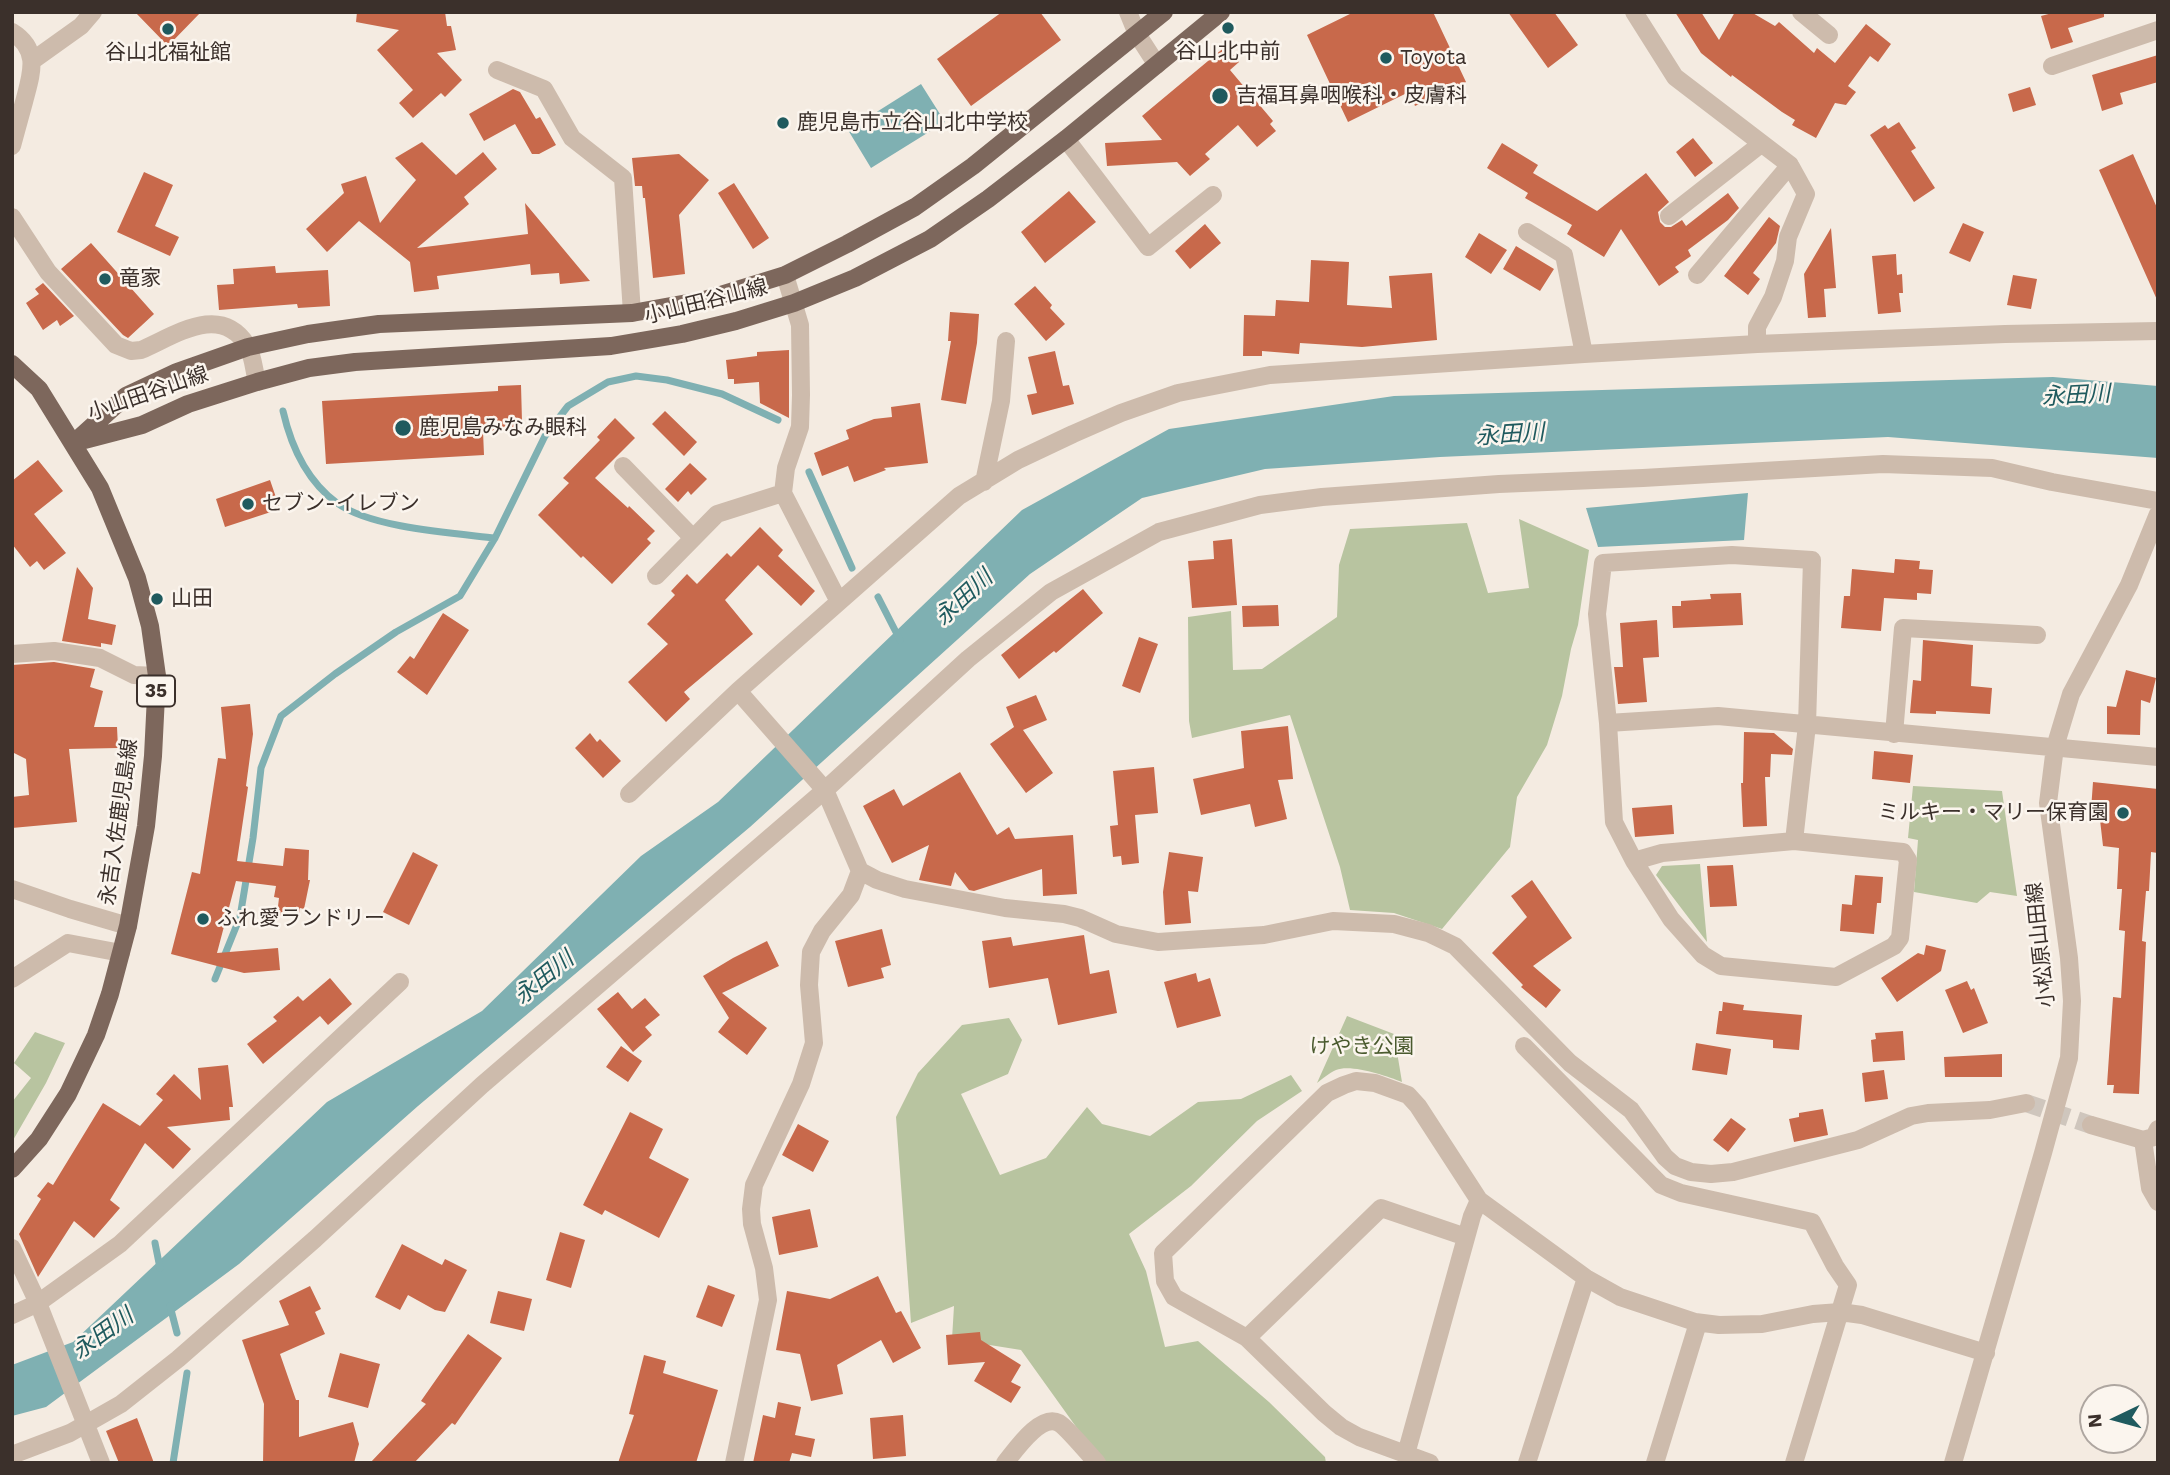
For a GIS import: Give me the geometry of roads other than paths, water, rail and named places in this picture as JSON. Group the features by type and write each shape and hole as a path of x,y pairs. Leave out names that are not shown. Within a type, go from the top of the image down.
{"main road":[{"name":"小山田谷山線","path":"73,443 126,396 177,372 248,347 308,334 379,324 632,313 704,300 785,275 915,207 973,166 1164,12"},
{"name":"小山田谷山線","path":"73,443 142,425 188,404 309,368 355,362 611,346 695,331 794,303 855,278 930,239 988,200 1221,12"},
{"name":"永吉入佐鹿児島線","path":"12,364 38,389 100,488 137,578 150,626 157,676 146,826 128,926 110,995 96,1035 68,1094 39,1139 12,1169"}],"street":[{"path":"32,61 82,26 93,12"},
{"path":"1128,12 1137,34 1157,65"},
{"path":"1634,12 1675,77 1790,165 1806,194 1788,237 1785,261 1773,297 1757,327 1757,344"},
{"path":"1801,12 1829,35"},
{"path":"2052,66 2158,30"},
{"path":"12,32 22,38 32,61 12,146"},
{"path":"497,70 544,89 572,138 623,178 632,313"},
{"path":"1066,139 1148,247 1213,195"},
{"path":"1669,216 1761,144"},
{"path":"1697,275 1790,165"},
{"path":"12,217 48,272 116,345 131,351 200,325 232,327 248,347 257,382"},
{"path":"1527,232 1564,255 1584,354"},
{"path":"785,275 800,324 801,395 800,427 786,468 783,493 838,600"},
{"path":"629,794 838,600 959,496 1018,460 1121,413 1178,393 1270,375 1584,354 2006,334 2158,331"},
{"path":"984,482 1001,401 1006,341"},
{"path":"12,1455 70,1433 121,1404 178,1359 315,1239 482,1085 825,790 968,659 1051,592 1159,532 1260,505 1322,497 1499,484 1883,464 1992,468 2158,501"},
{"path":"623,466 692,537"},
{"path":"656,576 717,514 783,493"},
{"name":"小松原山田線","path":"1953,1463 2069,1058 2071,990 2048,803 2055,747 2071,694 2129,585 2155,522"},
{"path":"1634,861 1662,853 1794,841 1903,852 1908,860 1900,938 1894,946 1836,976 1721,966 1703,955 1671,919 1634,861 1614,822 1597,614 1604,563 1732,555 1812,559 1807,725 1794,841"},
{"path":"1894,734 1903,628 2037,635"},
{"path":"12,654 54,651 100,658 134,675 157,676"},
{"path":"738,691 825,790 860,871 877,880 905,889 1024,911 1064,914 1116,934 1158,942 1264,935 1333,921 1394,924 1428,933 1455,946 1570,1063 1631,1110 1665,1157 1675,1166 1691,1172 1733,1172 1858,1140 1911,1116 1990,1110 2026,1103"},
{"path":"1608,723 1718,716 2158,757"},
{"path":"734,1463 768,1300 764,1268 752,1224 754,1185 801,1084 814,1043 809,985 811,952 822,931 850,895 860,871"},
{"path":"12,889 128,926"},
{"path":"12,979 68,943 121,953"},
{"path":"12,1315 38,1303 120,1244 400,982"},
{"path":"1524,1046 1661,1185 1681,1193 1812,1222 1835,1266 1849,1285 1794,1463"},
{"path":"1430,1463 1359,1437 1341,1427 1247,1338 1174,1297 1166,1281 1163,1253 1327,1093 1356,1081 1376,1083 1408,1094 1479,1200 1586,1278 1620,1297 1698,1322 1741,1326 1813,1314 1840,1312 1862,1315 1986,1353"},
{"path":"2091,1125 2143,1140 2154,1136 2158,1129"},
{"path":"2143,1140 2150,1188 2158,1202"},
{"path":"1406,1454 1472,1216 1479,1200"},
{"path":"1247,1338 1381,1208 1466,1237"},
{"path":"12,1248 38,1303 101,1463"},
{"path":"1527,1463 1586,1278"},
{"path":"1655,1463 1698,1322"},
{"path":"1005,1463 1032,1431 1047,1421 1059,1423 1097,1463"}],"water":[{"path":"921,84 945,122 871,168 848,130"},
{"name":"永田川","path":"2053,377 2158,386 2158,458 1888,437 1440,457 1265,469 1142,498 1030,574 750,827 418,1106 239,1264 46,1407 12,1416 12,1365 73,1342 327,1102 482,1011 641,856 718,802 1022,510 1169,429 1394,396"},
{"path":"1748,493 1744,540 1598,547 1586,508"}],"waterway":[{"path":"215,979 240,917 261,768 281,716 396,632 460,596 495,538 545,436 568,406 608,382 636,376 667,380 722,394 778,420"},
{"path":"283,411 302,462 317,484 337,503 391,524 495,538"},
{"path":"809,472 852,568"},
{"path":"878,597 900,640"},
{"path":"155,1243 160,1268"},
{"path":"170,1306 177,1333"},
{"path":"173,1463 187,1373"}],"tunnel":[{"path":"2026,1103 2091,1125"}],"place":[{"name":"谷山北中前","path":"1228,28"},
{"name":"谷山北福祉館","path":"168,29"},
{"name":"Toyota","path":"1386,58"},
{"name":"吉福耳鼻咽喉科・皮膚科","path":"1220,96"},
{"name":"鹿児島市立谷山北中学校","path":"783,123"},
{"name":"竜家","path":"105,279"},
{"name":"鹿児島みなみ眼科","path":"403,428"},
{"name":"セブン-イレブン","path":"248,504"},
{"name":"山田","path":"157,599"},
{"name":"ミルキー・マリー保育園","path":"2123,813"},
{"name":"ふれ愛ランドリー","path":"203,919"}],"park label":[{"name":"けやき公園","path":"1362,1047"}]}
